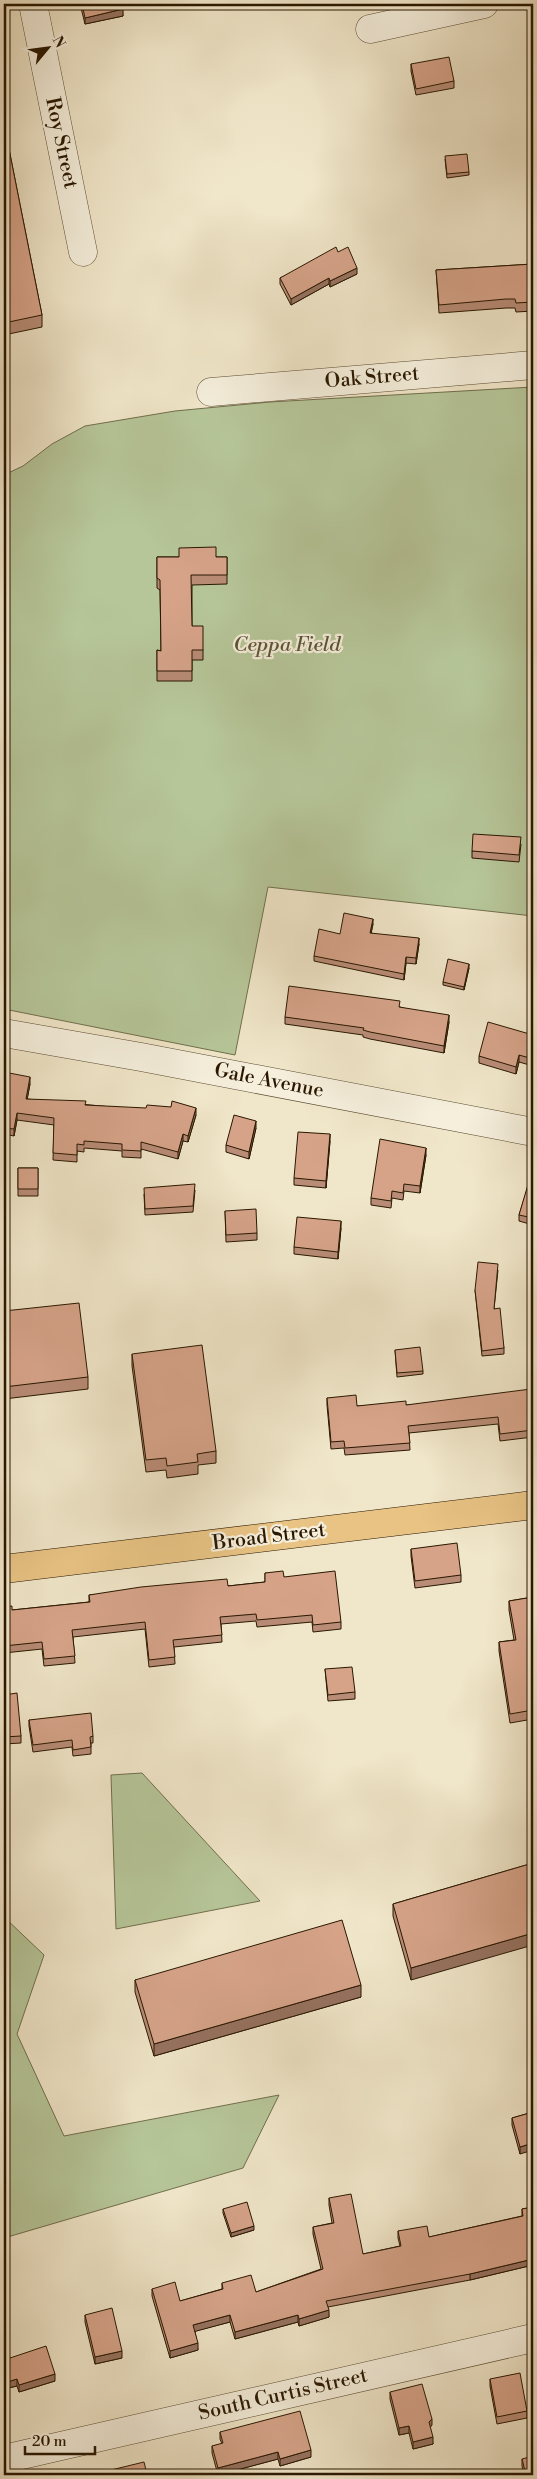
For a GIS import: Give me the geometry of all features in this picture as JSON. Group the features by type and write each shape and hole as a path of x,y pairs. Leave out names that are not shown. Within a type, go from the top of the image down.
{"main road":[{"name":"Broad Street","path":"4,1569 533,1505"}],"street":[{"name":"Roy Street","path":"32,4 84,252"},
{"path":"370,29 484,4"},
{"name":"Oak Street","path":"211,392 533,365"},
{"name":"Gale Avenue","path":"4,1033 533,1132"},
{"name":"South Curtis Street","path":"4,2459 533,2338"}],"green space":[{"name":"Ceppa Field","path":"533,387 533,916 268,887 235,1055 4,1009 4,475 23,466 52,444 85,426 175,411 270,402"},
{"path":"142,1773 260,1901 116,1929 111,1775"},
{"path":"4,1917 44,1955 17,2034 64,2136 279,2095 243,2168 4,2238"}],"building":[{"path":"82,4 122,4 123,9 85,18"},
{"path":"449,57 454,81 416,89 411,64"},
{"path":"4,124 42,315 4,323"},
{"path":"467,154 469,172 447,174 445,156"},
{"path":"336,247 338,252 348,247 357,268 330,281 329,278 291,299 280,278"},
{"path":"533,264 533,302 516,303 515,299 506,299 439,305 436,270"},
{"path":"216,547 216,557 227,557 227,575 191,575 192,626 203,626 203,650 192,650 192,671 157,671 157,650 161,651 160,580 157,578 157,557 179,557 179,548"},
{"path":"473,834 521,837 519,855 472,851"},
{"path":"344,913 373,919 370,933 419,938 416,958 406,957 404,974 314,956 319,929 340,934"},
{"path":"448,959 469,964 464,987 443,982"},
{"path":"289,986 400,1001 399,1007 449,1015 444,1046 370,1032 363,1030 364,1028 285,1017"},
{"path":"488,1022 533,1035 533,1059 519,1055 516,1067 479,1056"},
{"path":"4,1072 30,1077 26,1099 86,1101 85,1105 146,1108 147,1105 171,1107 172,1101 196,1108 188,1136 183,1134 178,1152 141,1142 141,1151 122,1150 122,1144 84,1141 84,1145 77,1144 77,1155 53,1153 54,1118 17,1113 14,1129 4,1128"},
{"path":"234,1115 256,1121 249,1152 226,1145"},
{"path":"298,1132 330,1134 326,1181 294,1178"},
{"path":"380,1139 426,1148 420,1186 404,1184 403,1193 392,1191 391,1201 371,1198"},
{"path":"18,1168 38,1168 38,1189 18,1189"},
{"path":"533,1171 533,1218 519,1215"},
{"path":"195,1184 193,1206 145,1209 144,1188"},
{"path":"256,1209 257,1233 226,1235 225,1211"},
{"path":"297,1217 341,1221 338,1252 294,1247"},
{"path":"478,1262 498,1264 494,1309 500,1308 504,1348 482,1351 475,1290"},
{"path":"79,1303 88,1377 4,1387 4,1311"},
{"path":"202,1345 216,1451 197,1454 198,1462 167,1466 166,1458 146,1460 132,1354"},
{"path":"420,1347 423,1371 397,1373 395,1350"},
{"path":"531,1389 533,1430 500,1434 498,1417 408,1426 410,1443 345,1448 344,1441 331,1442 327,1398 356,1395 357,1406 406,1401 406,1405"},
{"path":"457,1543 461,1575 415,1581 411,1549"},
{"path":"283,1571 284,1577 335,1571 341,1622 313,1625 312,1615 257,1620 256,1614 220,1617 222,1635 173,1640 175,1657 149,1660 145,1622 72,1630 75,1656 44,1659 42,1642 4,1646 4,1607 12,1606 12,1610 90,1602 89,1595 141,1587 227,1579 228,1586 265,1582 265,1573"},
{"path":"533,1597 533,1710 510,1714 499,1642 516,1640 509,1601"},
{"path":"352,1667 355,1692 328,1695 325,1669"},
{"path":"17,1693 21,1736 4,1737 4,1695"},
{"path":"91,1713 93,1736 90,1737 91,1747 73,1750 72,1740 33,1745 29,1720"},
{"path":"533,1863 533,1933 411,1968 393,1904"},
{"path":"342,1920 361,1985 154,2044 135,1980"},
{"path":"533,2112 533,2143 520,2147 512,2118"},
{"path":"351,2194 363,2254 401,2246 398,2231 427,2226 429,2237 523,2216 522,2209 533,2207 533,2259 470,2274 326,2301 329,2310 299,2319 298,2315 235,2332 230,2315 193,2325 198,2343 170,2351 152,2289 175,2282 180,2301 223,2289 222,2283 251,2275 256,2292 323,2269 313,2227 334,2223 329,2198"},
{"path":"247,2202 254,2226 231,2233 223,2209"},
{"path":"112,2308 122,2351 95,2357 85,2315"},
{"path":"46,2346 55,2374 19,2385 17,2379 4,2383 4,2360"},
{"path":"520,2373 527,2411 497,2417 490,2379"},
{"path":"422,2384 432,2419 429,2422 433,2437 413,2442 409,2426 399,2428 390,2392"},
{"path":"300,2411 311,2450 280,2459 278,2452 218,2468 212,2446 223,2443 220,2432"},
{"path":"533,2456 533,2475 526,2475 522,2459"},
{"path":"144,2462 147,2474 151,2473 151,2475 112,2475 111,2470"}]}
